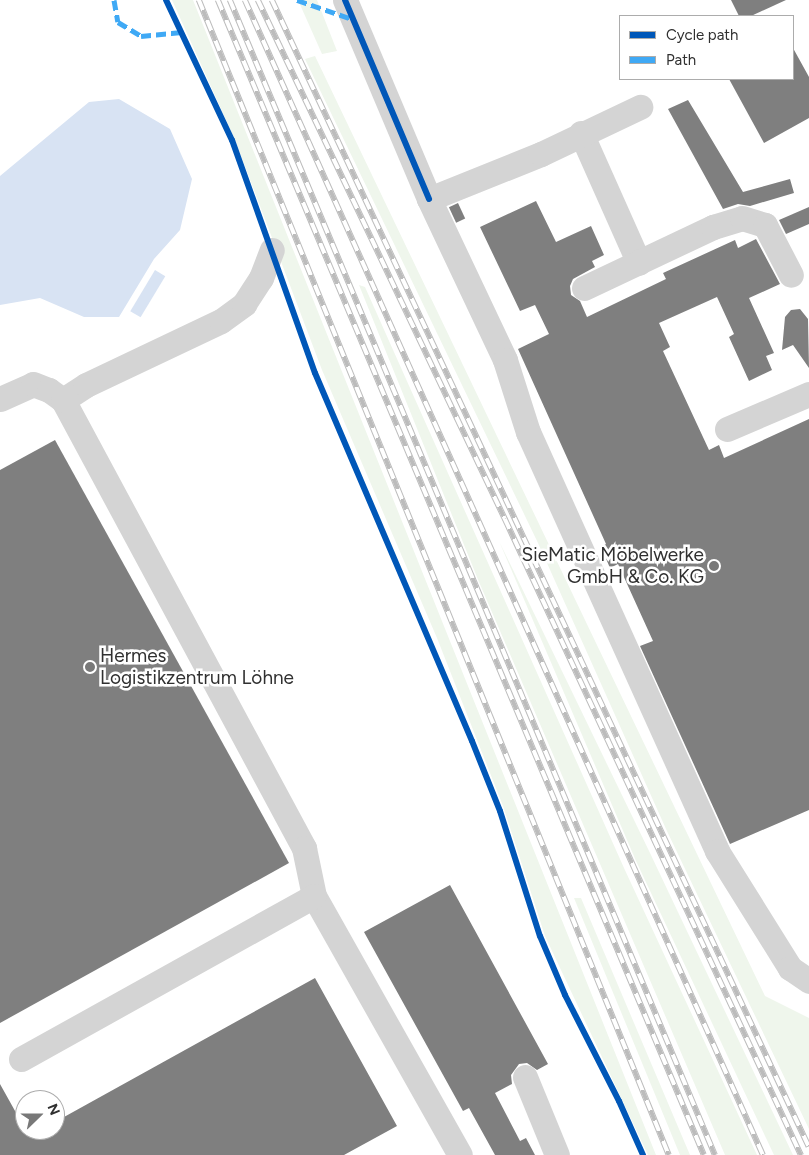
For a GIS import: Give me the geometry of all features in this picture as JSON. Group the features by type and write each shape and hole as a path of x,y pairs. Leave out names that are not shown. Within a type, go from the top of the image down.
{"street":[{"path":"345,0 429,199 505,360 528,432 717,851 790,968 809,981"},
{"path":"429,199 541,154 581,133 640,107"},
{"path":"581,133 639,262"},
{"path":"584,288 713,227 742,218 765,225 791,275"},
{"path":"63,400 86,385 221,321 244,304 261,278 272,250"},
{"path":"0,399 33,384 49,390 63,400 304,848 314,896 451,1152"},
{"path":"727,429 809,394"},
{"path":"21,1060 314,896"},
{"path":"525,1077 557,1155"}],"shaded area":[{"path":"172,0 193,0 656,1155 648,1155 545,936 503,806 437,638 322,370 235,140"},
{"path":"298,0 317,0 337,51 322,54"},
{"path":"315,56 765,996 809,1018 809,1129 666,829 538,543 305,59"},
{"path":"359,285 365,287 624,868 757,1155 725,1155 479,582"},
{"path":"499,541 793,1155 774,1155 636,861"},
{"path":"574,898 581,898 690,1155 680,1155"}],"water":[{"path":"119,99 170,129 192,179 180,230 154,259 119,317 84,317 40,298 0,305 0,176 89,102"},
{"path":"155,270 165,276 141,317 130,311"}],"building":[{"path":"731,0 786,0 753,15 738,15"},
{"path":"794,50 809,77 809,118 764,143 730,80 794,80"},
{"path":"688,100 743,192 790,179 794,193 750,206 738,204 723,209 668,109"},
{"name":"SieMatic Möbelwerke GmbH & Co. KG","path":"536,201 556,242 591,226 604,255 592,261 595,267 573,279 570,286 571,295 580,301 587,317 666,279 663,273 735,240 738,248 756,239 780,284 749,298 774,353 766,356 772,370 749,381 729,337 734,334 717,297 659,323 670,347 663,351 709,450 719,445 724,458 809,419 809,810 730,844 640,646 653,641 618,564 610,568 601,547 606,544 518,349 549,334 535,305 520,311 480,227"},
{"path":"458,203 465,218 456,223 449,207"},
{"path":"809,207 809,224 786,234 779,220"},
{"path":"800,309 808,319 809,368 793,345 782,350 785,317 791,310"},
{"name":"Hermes Logistikzentrum Löhne","path":"55,440 289,863 0,1023 0,470"},
{"path":"450,885 548,1064 537,1070 527,1063 519,1064 511,1075 512,1084 495,1093 520,1141 526,1138 535,1155 495,1155 469,1108 463,1111 364,932"},
{"path":"315,978 397,1126 344,1155 0,1155 0,1084 15,1111 15,1140 65,1140 65,1116"}],"railway":[{"path":"199,0 669,1155"},
{"path":"218,0 704,1155"},
{"path":"230,0 715,1155"},
{"path":"245,0 763,1155"},
{"path":"258,0 505,519 801,1155"},
{"path":"272,0 809,1147"}],"marked path":[{"path":"114,0 118,22 141,36 182,32"},
{"path":"297,0 352,19"}],"cycle path":[{"path":"166,0 232,140 315,373 500,811 540,936 565,995 619,1101 643,1155"},
{"path":"345,0 429,199"}],"place":[{"name":"SieMatic Möbelwerke GmbH & Co. KG","path":"714,566"},
{"name":"Hermes Logistikzentrum Löhne","path":"90,667"}]}
